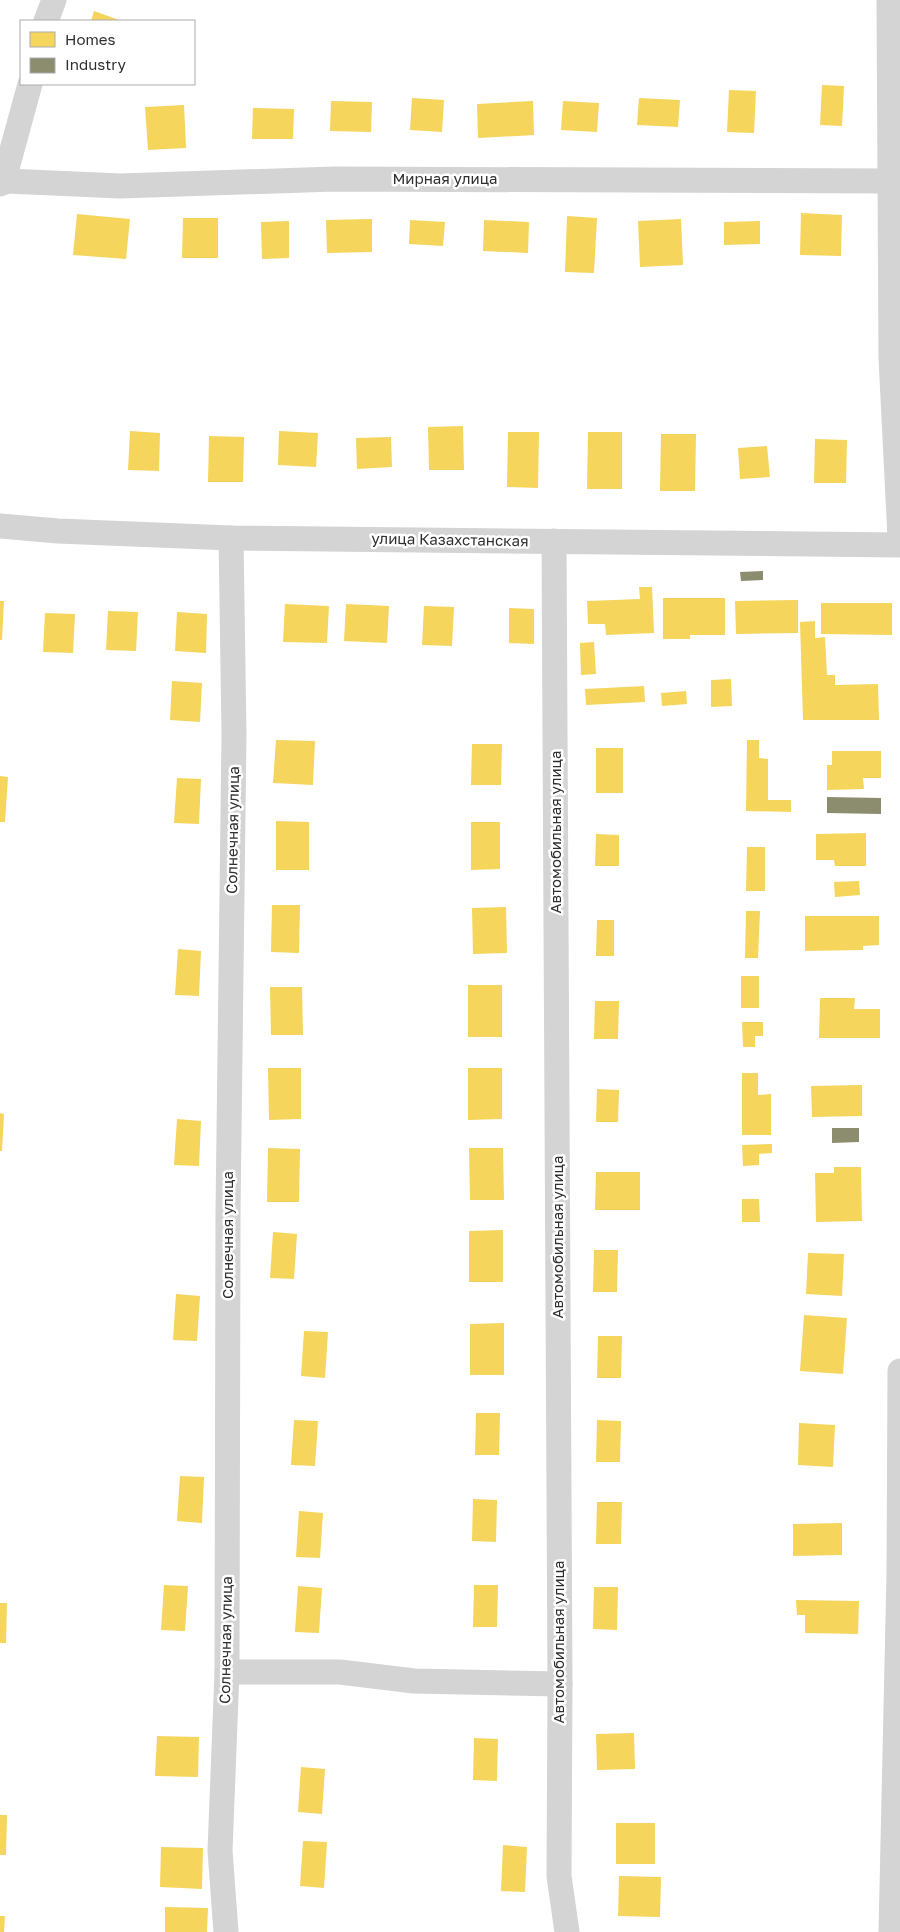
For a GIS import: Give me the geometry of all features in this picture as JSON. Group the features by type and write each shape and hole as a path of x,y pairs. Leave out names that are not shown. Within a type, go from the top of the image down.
{"street":[{"path":"46,20 54,0"},
{"path":"889,0 891,358 900,538"},
{"path":"0,184 6,172 30,85"},
{"name":"Мирная улица","path":"0,184 7,181 120,186 335,179 891,181"},
{"name":"улица Казахстанская","path":"0,526 58,531 231,538 900,546"},
{"name":"Солнечная улица","path":"226,1932 220,1851 227,1672 228,1213 234,734 231,538"},
{"name":"Автомобильная улица","path":"554,541 560,1684 559,1876 567,1932"},
{"path":"891,1932 899,1574 900,1371"},
{"path":"227,1672 340,1672 414,1681 560,1684"}],"building: Homes":[{"path":"94,11 119,20 91,20"},
{"path":"822,85 844,86 842,126 820,125"},
{"path":"729,90 756,91 754,133 727,132"},
{"path":"412,98 444,100 442,132 410,130"},
{"path":"639,98 680,100 678,127 637,125"},
{"path":"331,101 372,102 371,132 330,131"},
{"path":"533,101 534,135 478,138 477,104"},
{"path":"563,101 599,103 597,132 561,130"},
{"path":"184,105 186,148 148,150 145,107"},
{"path":"253,108 294,109 293,139 252,139"},
{"path":"801,213 842,215 841,256 800,255"},
{"path":"77,214 130,219 126,259 73,255"},
{"path":"567,216 597,218 594,273 565,272"},
{"path":"183,218 218,218 218,258 182,258"},
{"path":"372,219 372,252 327,253 326,220"},
{"path":"681,219 683,265 640,267 638,221"},
{"path":"410,220 445,222 443,246 409,244"},
{"path":"484,220 529,222 528,253 483,251"},
{"path":"289,221 289,258 262,259 261,222"},
{"path":"760,221 760,244 724,245 724,222"},
{"path":"463,426 464,470 429,470 428,427"},
{"path":"130,431 160,433 159,471 128,470"},
{"path":"279,431 318,433 316,467 278,465"},
{"path":"508,432 539,432 538,488 507,487"},
{"path":"588,432 622,432 622,489 587,489"},
{"path":"661,434 696,434 695,491 660,491"},
{"path":"209,436 244,437 243,482 208,482"},
{"path":"391,437 392,467 357,469 356,438"},
{"path":"815,439 847,440 846,483 814,483"},
{"path":"767,446 770,477 740,479 738,448"},
{"path":"639,587 652,587 654,633 606,635 605,624 588,624 587,601 640,599"},
{"path":"663,598 725,598 725,635 690,635 690,639 663,639"},
{"path":"798,600 798,633 736,634 735,601"},
{"path":"0,601 4,601 2,640 0,640"},
{"path":"821,603 892,603 892,635 821,634"},
{"path":"285,604 329,606 327,643 283,642"},
{"path":"346,604 389,606 387,643 344,641"},
{"path":"424,606 454,607 452,646 422,645"},
{"path":"509,608 534,609 534,644 509,643"},
{"path":"108,611 138,612 136,651 106,650"},
{"path":"177,612 207,614 206,653 175,651"},
{"path":"45,613 75,614 73,653 43,652"},
{"path":"815,621 815,638 825,637 827,675 835,675 835,685 878,684 879,720 803,720 800,622"},
{"path":"594,642 596,674 581,675 580,643"},
{"path":"731,679 732,706 711,707 711,680"},
{"path":"172,681 202,683 200,722 170,720"},
{"path":"644,686 645,702 586,705 585,689"},
{"path":"686,691 687,704 662,706 661,693"},
{"path":"276,740 315,741 313,785 273,783"},
{"path":"747,740 759,740 759,758 768,759 768,800 791,800 791,812 746,811"},
{"path":"472,744 502,744 501,785 471,785"},
{"path":"596,748 623,748 623,793 596,793"},
{"path":"832,751 881,751 881,778 863,778 864,789 827,790 827,765 832,765"},
{"path":"0,776 8,777 5,822 0,822"},
{"path":"177,778 201,779 199,824 174,823"},
{"path":"276,821 309,822 309,870 276,870"},
{"path":"471,822 500,822 500,869 471,870"},
{"path":"866,833 866,866 835,866 834,860 816,860 816,834"},
{"path":"596,834 619,835 619,866 595,866"},
{"path":"747,847 765,847 765,891 746,891"},
{"path":"859,881 860,895 835,897 834,882"},
{"path":"272,905 300,905 299,953 271,952"},
{"path":"506,907 507,953 473,954 472,908"},
{"path":"746,911 760,911 758,958 745,958"},
{"path":"805,916 879,916 879,945 863,946 863,950 805,951"},
{"path":"597,920 614,920 614,956 596,956"},
{"path":"178,949 201,951 199,996 175,995"},
{"path":"741,976 759,976 759,1008 741,1008"},
{"path":"468,985 502,985 502,1037 468,1037"},
{"path":"270,987 302,987 303,1035 271,1035"},
{"path":"820,998 855,998 854,1009 880,1009 880,1038 819,1038"},
{"path":"595,1001 619,1001 618,1039 594,1039"},
{"path":"742,1022 763,1022 763,1036 755,1036 755,1047 743,1047"},
{"path":"268,1068 301,1068 301,1119 269,1120"},
{"path":"468,1068 502,1068 502,1119 468,1120"},
{"path":"742,1073 758,1073 758,1095 771,1094 771,1135 742,1135"},
{"path":"862,1085 862,1116 812,1117 811,1086"},
{"path":"597,1089 619,1090 618,1122 596,1122"},
{"path":"0,1113 4,1114 2,1151 0,1151"},
{"path":"177,1119 201,1121 199,1166 174,1165"},
{"path":"772,1144 772,1153 759,1154 759,1165 743,1166 742,1145"},
{"path":"268,1148 300,1149 299,1202 267,1202"},
{"path":"469,1148 503,1148 504,1200 470,1200"},
{"path":"834,1167 861,1167 862,1221 816,1222 815,1173 834,1173"},
{"path":"596,1172 640,1172 640,1210 595,1210"},
{"path":"742,1199 759,1199 760,1222 742,1222"},
{"path":"503,1230 503,1282 469,1282 469,1231"},
{"path":"273,1232 297,1234 294,1279 270,1278"},
{"path":"594,1250 618,1250 617,1292 593,1292"},
{"path":"808,1253 844,1254 842,1296 806,1294"},
{"path":"176,1294 200,1296 197,1341 173,1340"},
{"path":"804,1315 847,1318 843,1374 800,1371"},
{"path":"504,1323 504,1375 470,1375 470,1324"},
{"path":"304,1331 328,1332 325,1378 301,1376"},
{"path":"598,1336 622,1336 621,1378 597,1378"},
{"path":"476,1413 500,1413 499,1455 475,1455"},
{"path":"294,1420 318,1421 315,1466 291,1465"},
{"path":"597,1420 621,1421 620,1462 596,1462"},
{"path":"799,1423 835,1425 833,1467 798,1465"},
{"path":"180,1476 204,1477 202,1523 177,1521"},
{"path":"473,1499 497,1500 496,1542 472,1541"},
{"path":"597,1502 622,1502 621,1544 596,1544"},
{"path":"299,1511 323,1513 320,1558 296,1557"},
{"path":"842,1523 842,1555 793,1556 793,1524"},
{"path":"164,1585 188,1586 185,1631 161,1630"},
{"path":"474,1585 498,1585 497,1627 473,1627"},
{"path":"298,1586 322,1588 319,1633 295,1632"},
{"path":"594,1587 618,1587 617,1630 593,1629"},
{"path":"796,1600 859,1601 858,1634 805,1633 805,1615 797,1615"},
{"path":"0,1603 7,1603 6,1643 0,1643"},
{"path":"634,1733 635,1769 597,1770 596,1734"},
{"path":"157,1736 199,1737 198,1777 155,1776"},
{"path":"474,1738 498,1739 497,1781 473,1780"},
{"path":"301,1767 325,1769 322,1814 298,1812"},
{"path":"0,1815 7,1815 6,1855 0,1855"},
{"path":"616,1823 655,1823 655,1864 616,1864"},
{"path":"303,1841 327,1842 324,1888 300,1886"},
{"path":"503,1845 527,1847 525,1892 501,1891"},
{"path":"161,1847 203,1848 202,1889 160,1887"},
{"path":"619,1876 661,1877 660,1917 618,1916"},
{"path":"165,1907 208,1908 207,1932 165,1932"},
{"path":"0,1916 5,1916 4,1932 0,1932"}],"building: Industry":[{"path":"763,571 763,580 741,581 740,572"},
{"path":"827,797 881,798 881,814 827,813"},
{"path":"832,1128 859,1128 859,1142 832,1143"}]}
